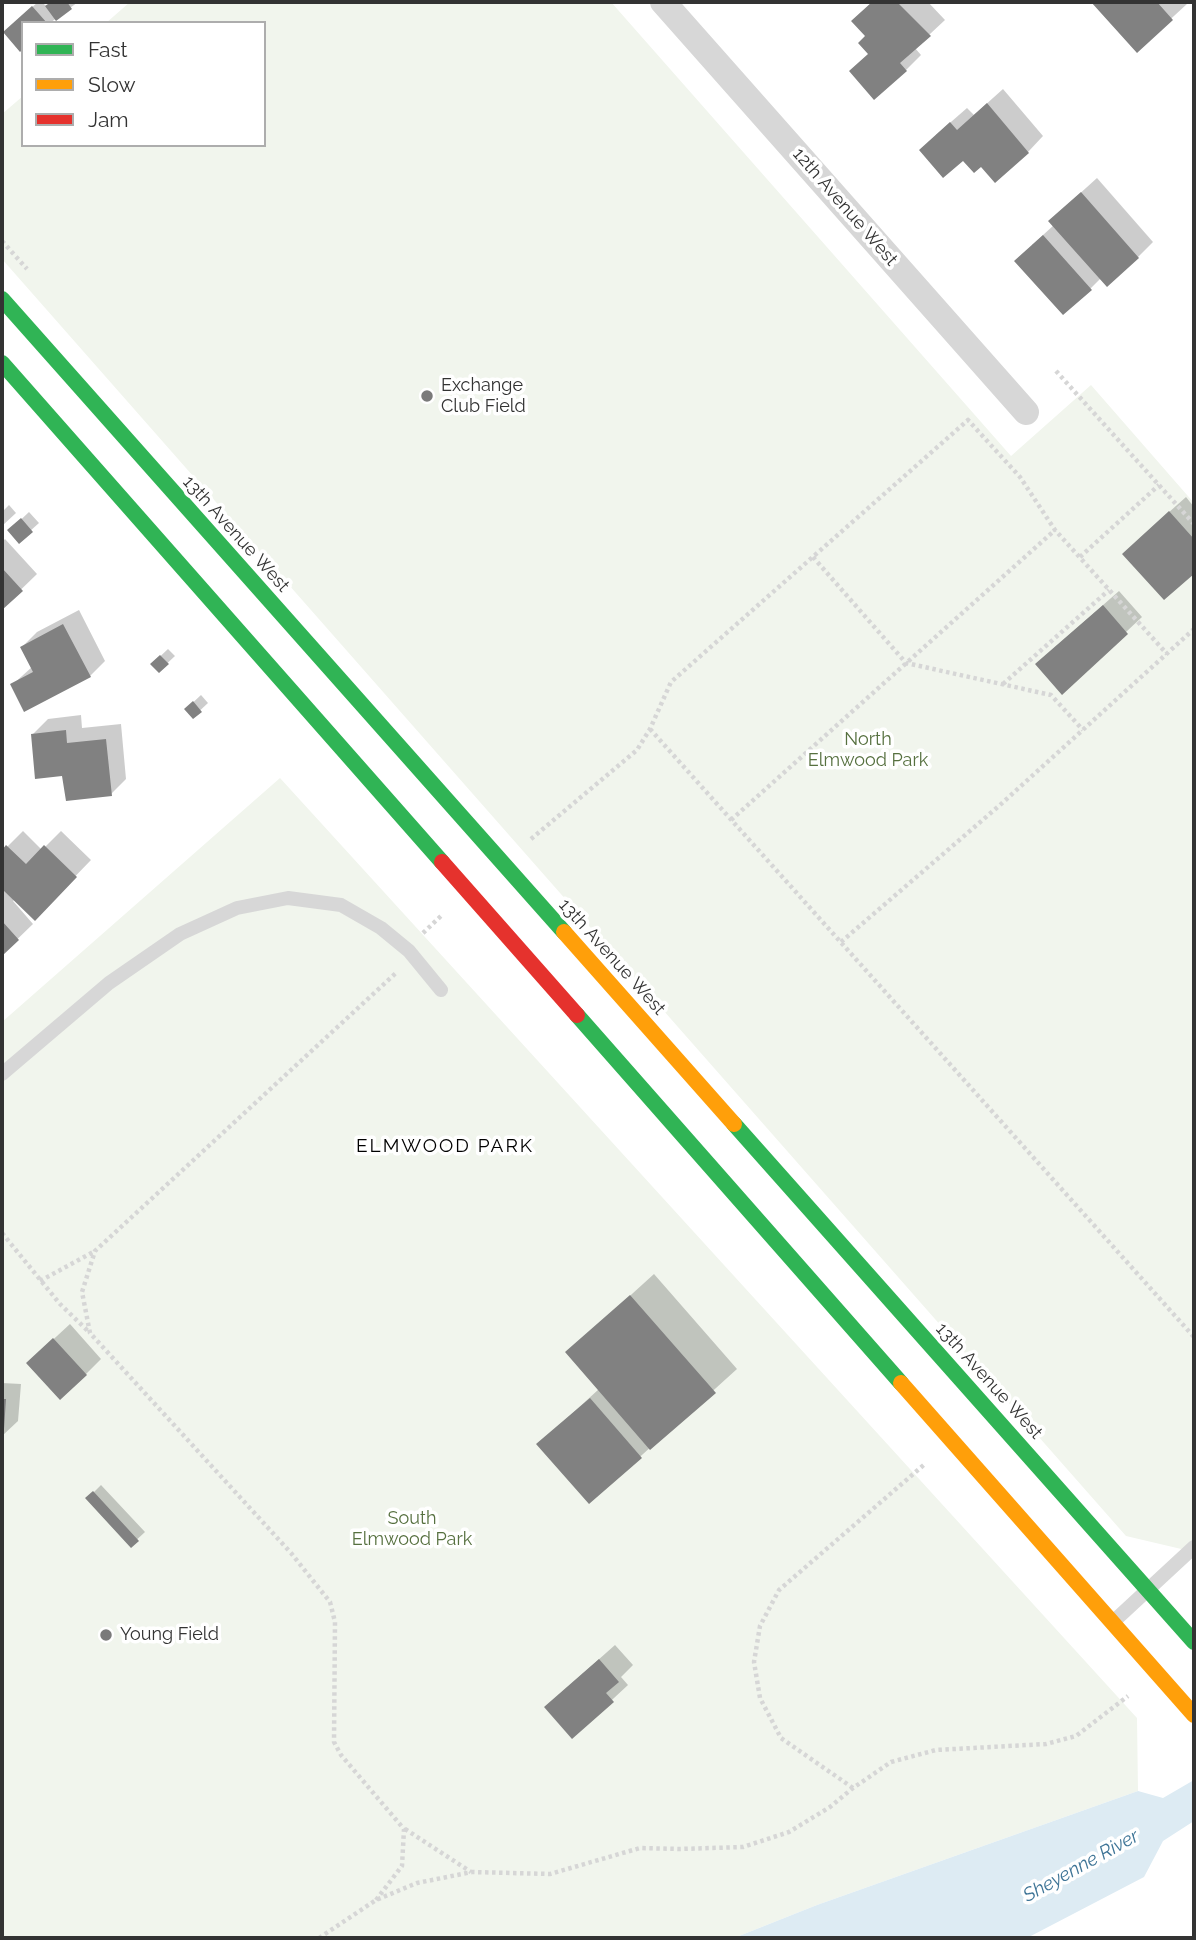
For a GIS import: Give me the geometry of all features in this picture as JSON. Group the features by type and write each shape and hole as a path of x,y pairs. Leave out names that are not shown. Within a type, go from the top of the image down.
{"street":[{"name":"12th Avenue West","path":"663,2 1026,412"},
{"name":"13th Avenue West","path":"2,299 1194,1642"},
{"path":"2,363 1194,1716"}],"lane":[{"path":"2,1074 110,983 180,934 237,908 288,898 341,905 381,928 409,951 441,990"},
{"path":"1112,1623 1194,1547"}],"path":[{"path":"1056,371 1194,524"},
{"path":"533,838 636,750 650,729 671,681 968,420 1020,477 1055,530 1167,654"},
{"path":"1080,557 1159,485"},
{"path":"731,820 1055,530"},
{"path":"813,556 906,663 1051,695 1083,730"},
{"path":"1003,685 1109,590"},
{"path":"841,942 1000,805 1194,629"},
{"path":"650,729 1194,1337"},
{"path":"40,1281 95,1251 394,977 418,936 442,915"},
{"path":"2,1233 60,1304 319,1586 330,1602 335,1622 334,1742 341,1755 404,1829 472,1872"},
{"path":"90,1334 82,1292 95,1251"},
{"path":"853,1788 782,1738 760,1698 754,1662 760,1626 779,1590 935,1455"},
{"path":"319,1938 376,1900 417,1883 472,1872 550,1874 640,1847 743,1847 789,1832 830,1807 891,1762 936,1750 1046,1744 1076,1736 1129,1695"},
{"path":"376,1900 402,1866 404,1829"}],"green space":[{"name":"North Elmwood Park","path":"130,2 611,2 1011,456 1091,385 1194,503 1194,1552 1126,1536 2,259 2,114 21,98 21,147 266,147 266,21 108,21"},
{"name":"South Elmwood Park","path":"280,778 1137,1718 1138,1791 817,1905 734,1938 2,1938 2,1022"}],"water":[{"name":"Sheyenne River","path":"1194,1780 1194,1821 1163,1841 1144,1877 1027,1938 734,1938 817,1905 1138,1791 1163,1798"}],"building":[{"path":"51,2 67,2 72,9 56,21 45,6"},
{"path":"872,2 897,2 931,36 900,63 907,71 874,100 849,71 868,54 858,43 865,36 851,21"},
{"path":"1091,2 1157,2 1173,20 1137,53"},
{"path":"32,6 45,21 21,21 20,52 3,32"},
{"path":"987,103 1029,153 995,183 981,167 974,173 963,161 943,178 919,150 950,122 957,130"},
{"path":"1081,192 1139,258 1107,287 1048,221"},
{"path":"1043,235 1092,290 1063,315 1014,261"},
{"path":"1169,511 1194,539 1194,574 1164,600 1122,554"},
{"path":"21,518 33,532 19,544 7,530"},
{"path":"2,568 23,591 2,610"},
{"path":"1103,605 1128,634 1062,695 1035,664"},
{"path":"63,624 91,677 24,712 10,684 33,672 20,647"},
{"path":"160,655 169,664 159,673 150,664"},
{"path":"193,701 202,712 193,719 184,709"},
{"path":"66,730 67,743 106,739 112,796 66,801 62,776 35,779 31,734"},
{"path":"6,845 26,864 44,845 77,877 35,921 2,889 2,850"},
{"path":"2,921 19,940 2,956"},
{"path":"630,1295 716,1393 650,1450 565,1352"},
{"path":"53,1338 87,1375 60,1400 26,1363"},
{"path":"590,1398 642,1458 589,1504 536,1444"},
{"path":"2,1399 6,1399 4,1429 2,1429"},
{"path":"93,1491 139,1541 131,1548 85,1498"},
{"path":"599,1659 619,1682 606,1693 614,1702 572,1739 544,1707"}],"traffic: fast":[{"path":"2,299 564,932"},
{"path":"2,363 442,862"},
{"path":"577,1015 901,1383"},
{"path":"734,1124 1194,1642"}],"traffic: slow":[{"path":"564,932 734,1124"},
{"path":"901,1383 1194,1715"}],"traffic: jam":[{"path":"442,862 577,1015"}],"place":[{"name":"Exchange Club Field","path":"427,396"},
{"name":"Young Field","path":"106,1635"}],"district":[{"name":"ELMWOOD PARK","path":"445,1146"}]}
